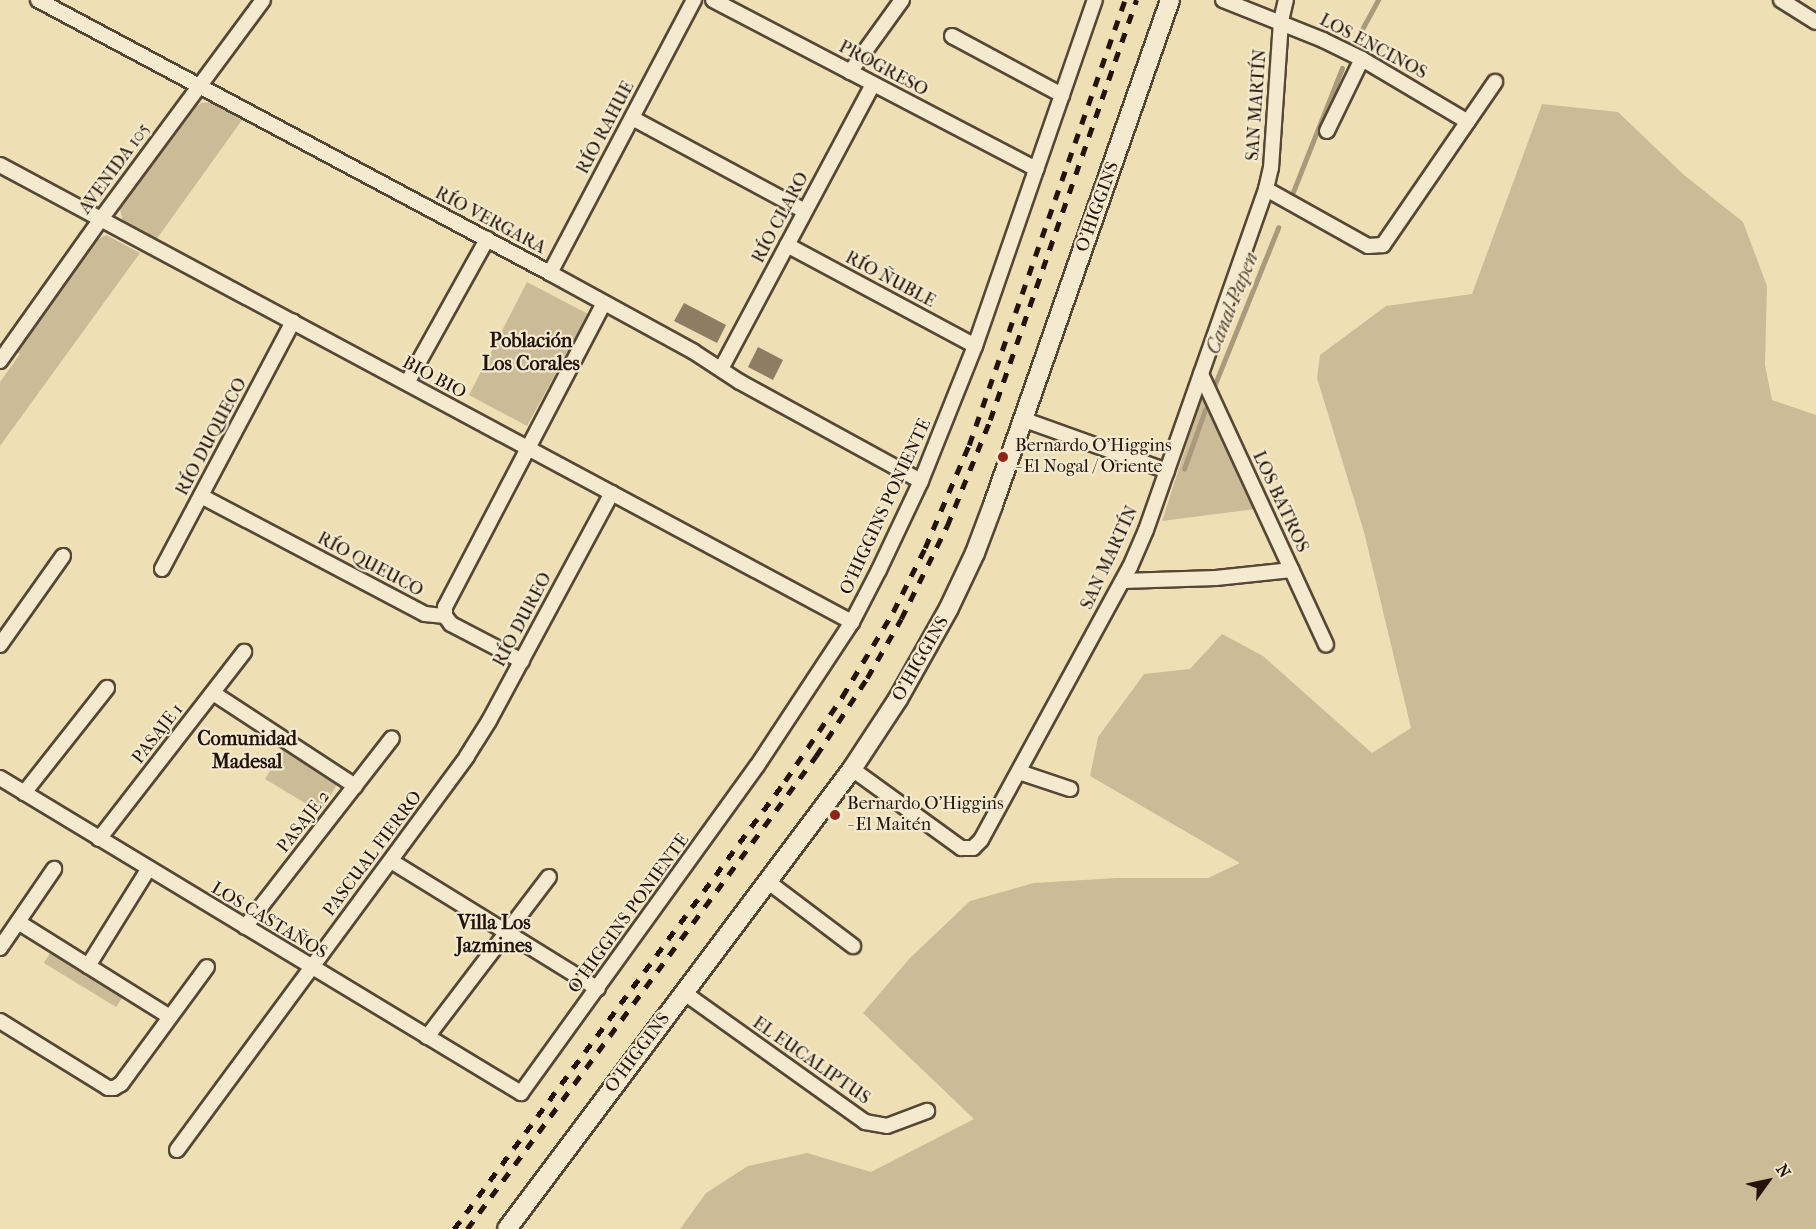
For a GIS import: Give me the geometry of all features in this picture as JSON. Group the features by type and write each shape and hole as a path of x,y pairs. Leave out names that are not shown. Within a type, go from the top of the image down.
{"street":[{"name":"RÍO VERGARA","path":"38,0 550,273 721,369 740,382 921,481"},
{"name":"AVENIDA 105","path":"0,361 100,219 262,0"},
{"name":"RÍO RAHUE","path":"550,273 694,0"},
{"name":"PROGRESO","path":"713,0 1036,169"},
{"path":"850,72 902,0"},
{"name":"O'HIGGINS PONIENTE","path":"521,1093 757,766 852,622 921,481 975,346 1095,0"},
{"name":"O'HIGGINS","path":"507,1229 852,769 898,699 958,590 990,514 1170,0"},
{"name":"LOS ENCINOS","path":"1223,0 1281,21 1362,59 1468,122"},
{"name":"SAN MARTÍN","path":"852,769 958,846 969,849 981,840 1123,581 1146,530 1266,189 1271,168 1281,21 1286,0"},
{"path":"1780,0 1816,22"},
{"path":"952,36 1062,95"},
{"path":"1327,131 1362,59"},
{"path":"1266,189 1368,246 1378,247 1387,242 1495,82"},
{"name":"RÍO CLARO","path":"721,369 873,84"},
{"path":"632,118 805,211"},
{"name":"BIO BIO","path":"0,165 852,622"},
{"path":"407,383 487,239"},
{"name":"RÍO ÑUBLE","path":"787,245 975,346"},
{"path":"445,616 445,607 604,303"},
{"name":"RÍO DUQUECO","path":"162,569 293,322"},
{"name":"LOS BATROS","path":"1201,374 1326,644"},
{"path":"1022,419 1167,471"},
{"name":"RÍO DUREO","path":"463,762 522,661 612,493"},
{"name":"RÍO QUEUCO","path":"201,496 425,614 445,616 451,624 522,661"},
{"path":"0,645 63,556"},
{"path":"1123,581 1206,579 1292,570"},
{"name":"PASAJE 1","path":"99,838 244,652"},
{"path":"24,793 107,688"},
{"path":"213,693 355,786"},
{"name":"PASAJE 2","path":"245,927 392,738"},
{"name":"PASCUAL FIERRO","path":"177,1150 463,762"},
{"path":"1019,772 1070,789"},
{"name":"LOS CASTAÑOS","path":"2,783 24,793 521,1093"},
{"path":"391,861 598,989"},
{"path":"88,966 148,868"},
{"path":"0,948 54,869"},
{"path":"427,1037 549,878"},
{"path":"767,881 853,946"},
{"path":"18,922 170,1017"},
{"path":"0,1021 108,1088 114,1088 121,1084 207,968"},
{"name":"EL EUCALIPTUS","path":"684,992 865,1122 887,1126 927,1111"}],"shaded area":[{"path":"211,102 242,120 156,240 123,222 120,209 196,107 201,103"},
{"path":"1542,104 1618,112 1684,175 1743,222 1767,286 1765,365 1772,400 1816,415 1816,1229 680,1229 706,1193 748,1166 807,1153 871,1172 974,1119 863,1013 910,958 970,901 1034,883 1117,878 1208,878 1240,863 1090,776 1098,737 1144,674 1190,669 1222,634 1263,656 1372,753 1411,728 1364,532 1317,378 1320,355 1386,306 1472,294"},
{"path":"106,235 140,253 0,446 0,382 20,354 15,352 91,243"},
{"path":"527,282 588,314 527,426 469,395"},
{"path":"1202,397 1208,399 1255,509 1162,521"},
{"path":"283,749 338,783 320,812 265,779"},
{"path":"51,951 124,995 116,1007 44,963"}],"building":[{"path":"684,303 726,325 717,343 674,321"},
{"path":"758,347 783,360 773,380 748,367"}],"waterway":[{"name":"Canal Papen","path":"1354,44 1378,0"},
{"name":"Canal Papen","path":"1293,192 1342,68"},
{"name":"Canal Papen","path":"1213,389 1278,228"},
{"name":"Canal Papen","path":"1184,469 1205,410"}],"railway":[{"path":"454,1229 785,781 842,697 893,612 925,548 969,445 1125,0"},
{"path":"467,1229 816,756 867,678 901,619 947,526 990,420 1136,0"}],"place":[{"name":"Bernardo O'Higgins - El Nogal / Oriente","path":"1003,457"},
{"name":"Bernardo O'Higgins - El Maitén","path":"835,815"}],"district":[{"name":"Población Los Corales","path":"531,352"},
{"name":"Comunidad Madesal","path":"247,750"},
{"name":"Villa Los Jazmines","path":"494,934"}]}
